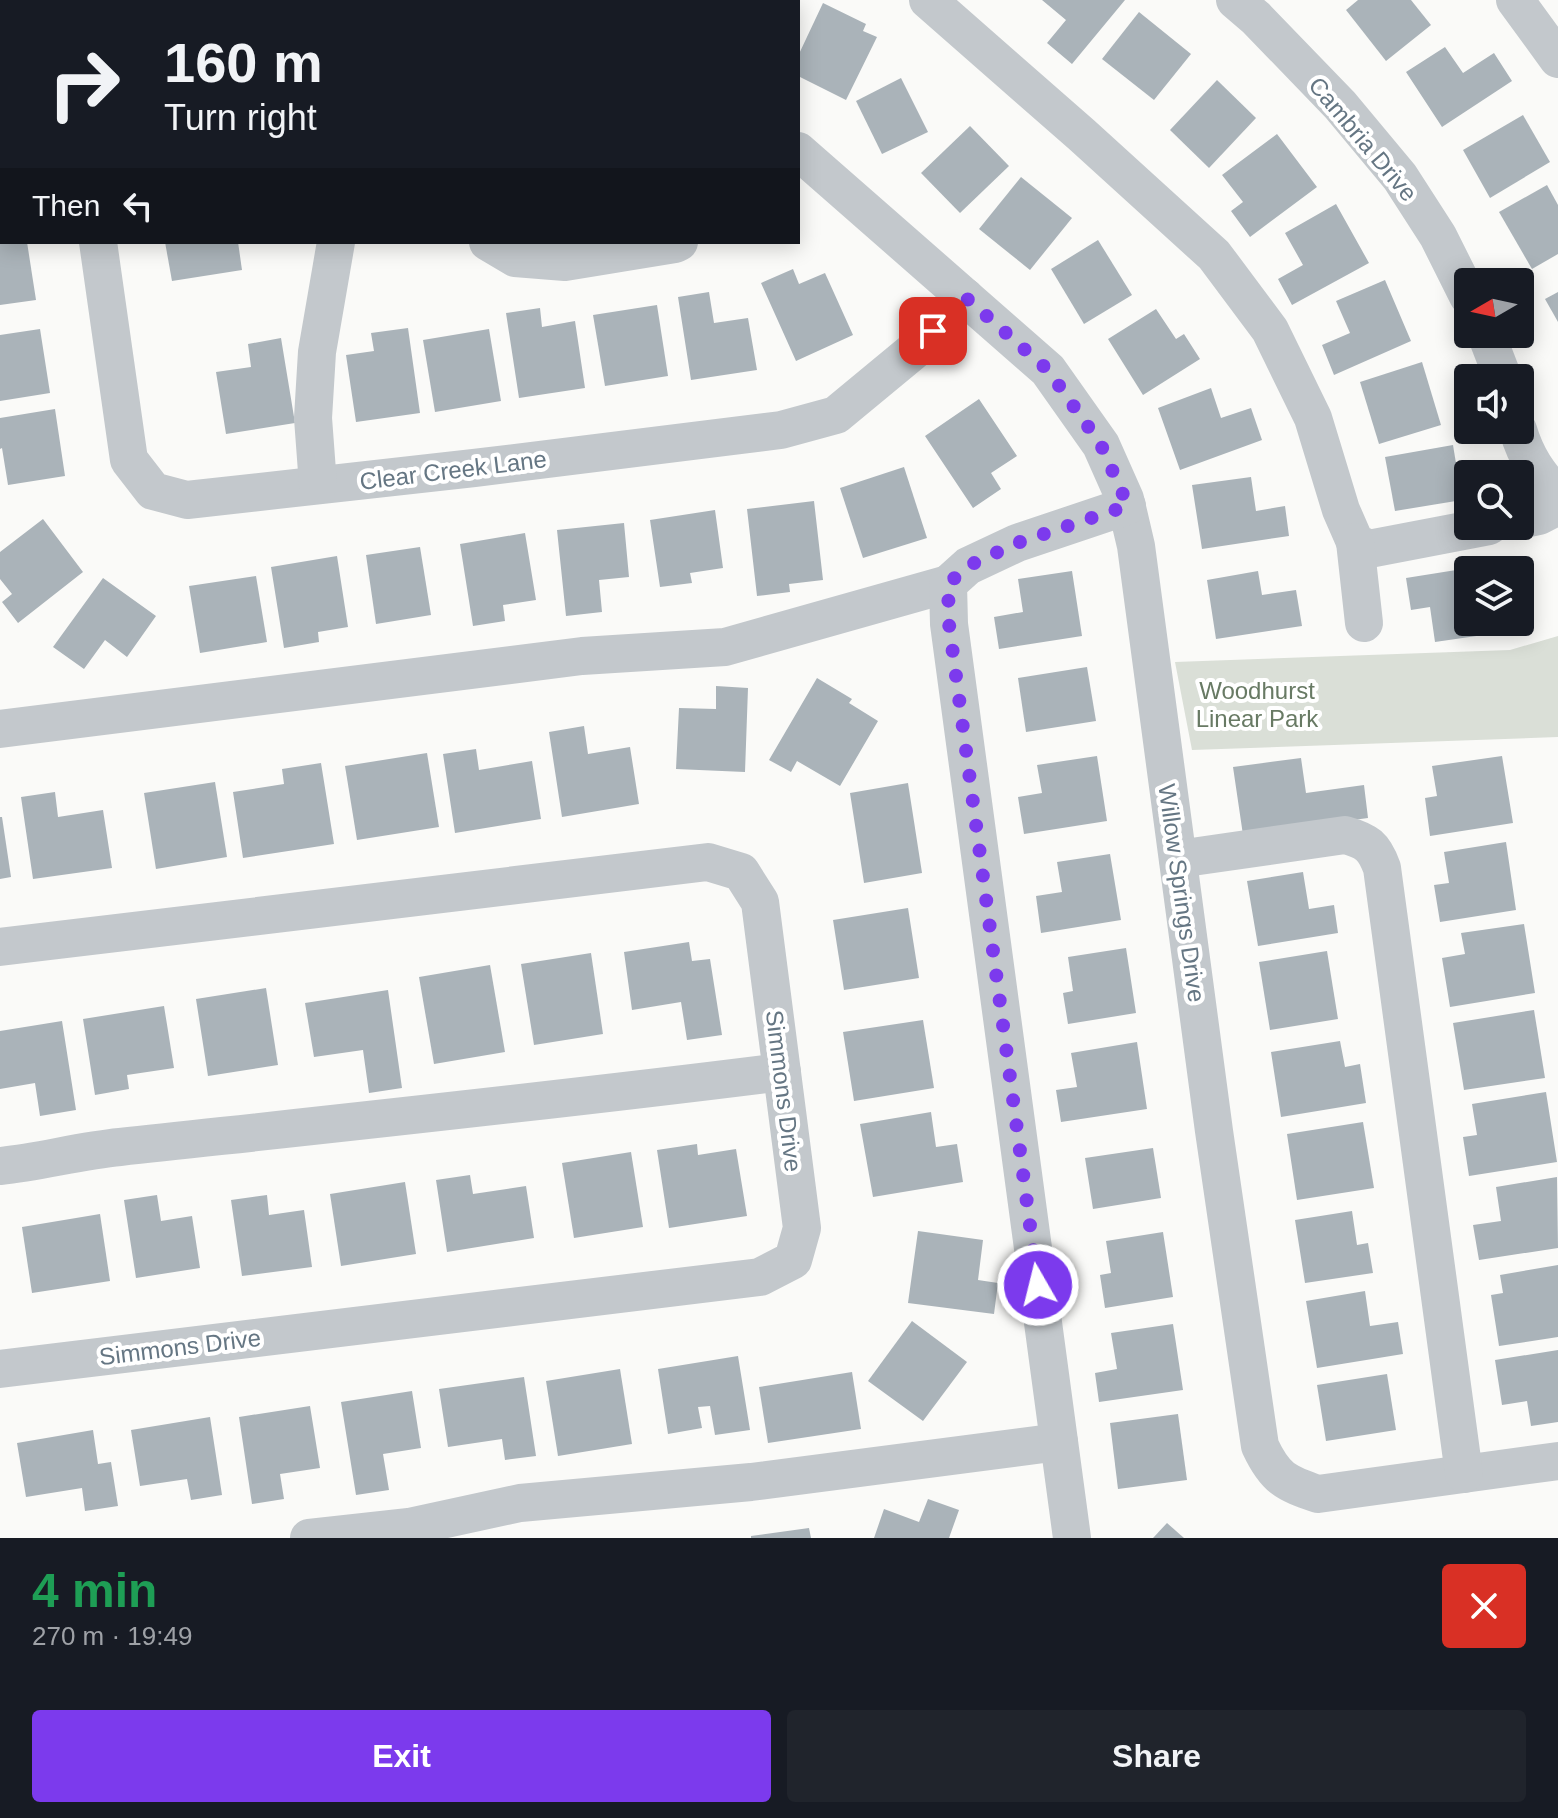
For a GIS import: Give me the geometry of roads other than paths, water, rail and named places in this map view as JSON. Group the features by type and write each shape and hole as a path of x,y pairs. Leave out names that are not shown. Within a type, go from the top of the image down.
{"street":[{"path":"928,0 1214,255 1270,330 1313,418 1341,510 1355,542 1364,623"},
{"path":"1515,0 1558,59"},
{"name":"Cambria Drive","path":"1254,6 1400,177 1438,236 1454,268"},
{"name":"Willow Springs Drive","path":"804,165 965,297 1048,370 1101,445 1125,499 1136,546 1260,1446 1270,1468 1291,1485 1318,1494 1558,1461"},
{"name":"Clear Creek Lane","path":"98,244 129,460 153,491 187,500 781,430 836,415 917,348 965,297"},
{"path":"318,485 313,418 317,352 336,244"},
{"path":"491,244 515,258 565,262 675,244"},
{"path":"1522,444 1547,484 1558,495"},
{"path":"0,729 582,656 725,647 948,584 968,566 1017,543 1127,506"},
{"path":"1534,517 1558,506"},
{"path":"1355,542 1369,549 1454,533"},
{"path":"948,584 949,624 1072,1538"},
{"path":"1178,859 1345,835 1363,840 1376,852 1382,868 1464,1474"},
{"name":"Simmons Drive","path":"0,947 708,862 741,872 760,902 802,1228 793,1260 760,1277 0,1369"},
{"path":"0,1166 114,1148 549,1101 782,1072"},
{"path":"309,1538 409,1533 520,1503 751,1482 1059,1442"}],"park label":[{"name":"Woodhurst Linear Park","path":"1257,704"}]}
